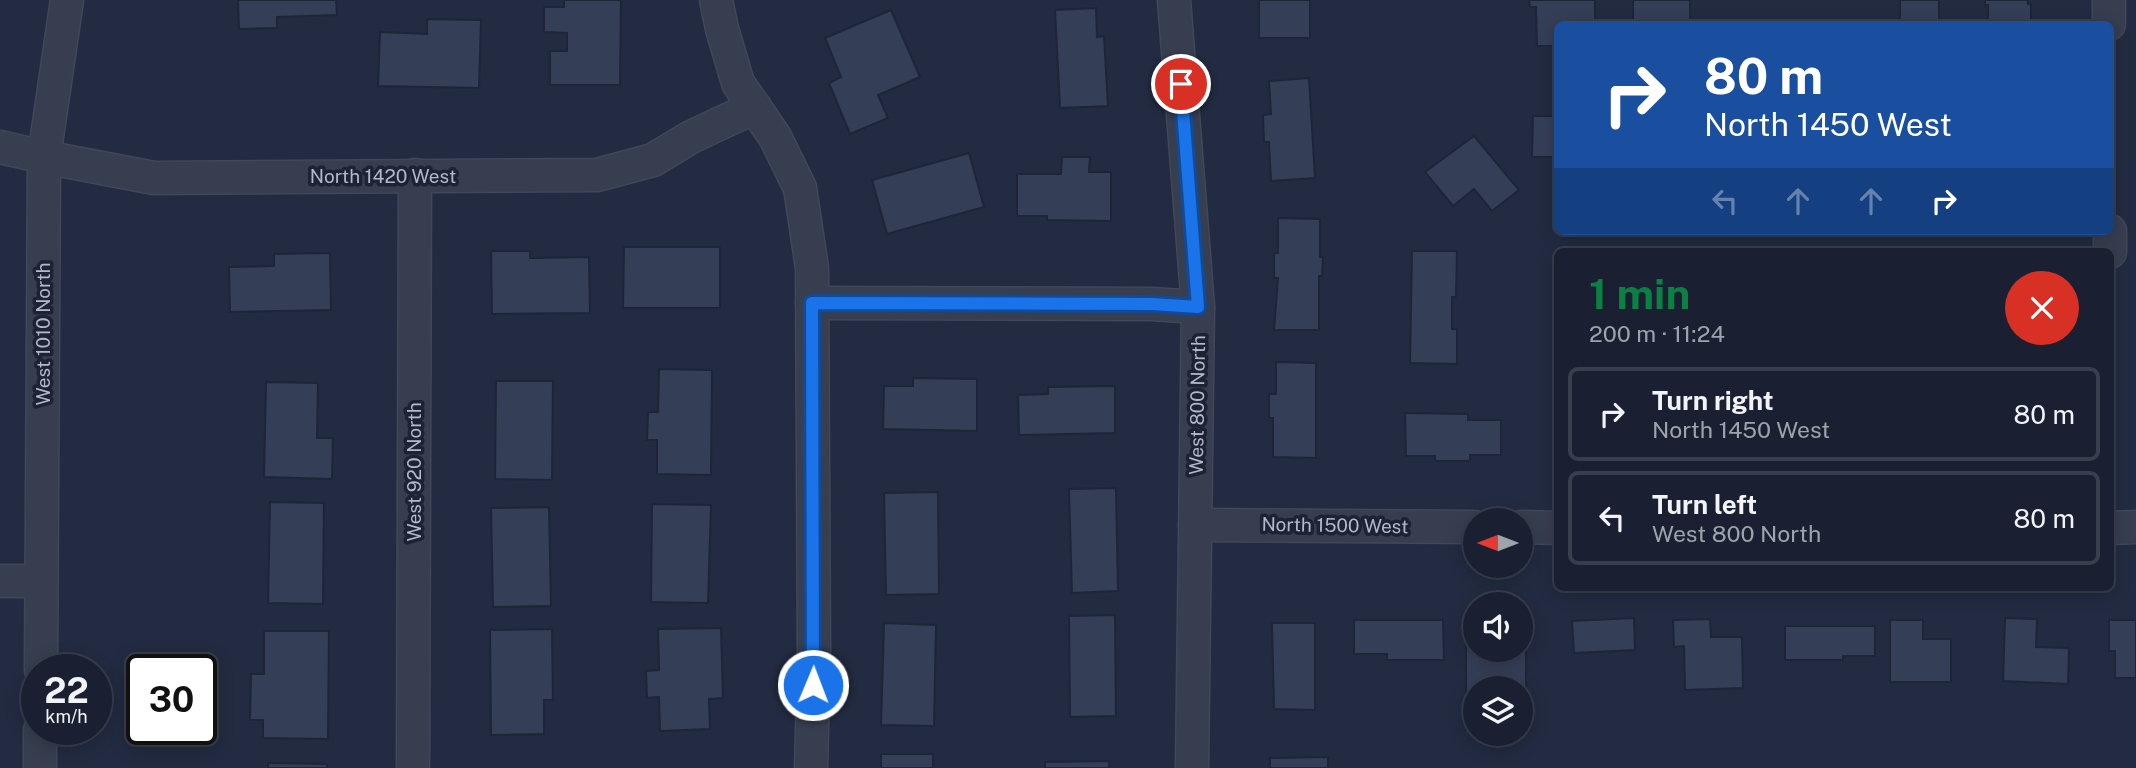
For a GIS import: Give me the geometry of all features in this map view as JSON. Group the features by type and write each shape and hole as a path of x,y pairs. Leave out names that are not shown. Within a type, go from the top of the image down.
{"street":[{"name":"West 1010 North","path":"41,654 44,158 67,0"},
{"path":"716,0 738,83 775,136 800,188 812,268 814,657 811,768"},
{"name":"West 800 North","path":"1174,0 1198,307 1192,768"},
{"path":"2109,0 2109,21"},
{"name":"North 1420 West","path":"0,147 44,158 154,178 597,175 653,160 691,137 755,107"},
{"name":"West 920 North","path":"413,768 415,175"},
{"path":"812,303 1152,304 1198,307"},
{"name":"North 1500 West","path":"1195,525 1463,527"},
{"path":"1533,527 1554,528"},
{"path":"2114,528 2136,527"},
{"path":"0,581 41,581"},
{"path":"40,745 40,768"}],"building":[{"path":"238,0 336,0 337,15 277,17 277,28 239,29"},
{"path":"564,0 621,0 620,85 550,85 550,51 567,51 567,33 544,32 544,7 564,7"},
{"path":"1259,0 1310,0 1310,38 1259,38"},
{"path":"1529,0 1595,0 1595,21 1554,21 1554,46 1537,46 1536,7 1530,7"},
{"path":"1633,0 1690,0 1690,21 1633,21"},
{"path":"1900,0 1939,0 1939,21 1900,21"},
{"path":"1985,0 2028,0 2028,4 2031,4 2031,21 1988,21 1988,5 1985,5"},
{"path":"1096,8 1097,37 1104,36 1108,106 1060,108 1055,10"},
{"path":"891,10 920,77 878,95 888,118 850,134 829,83 841,77 825,38"},
{"path":"427,19 481,20 479,88 378,86 380,32 427,34"},
{"path":"1309,78 1315,178 1271,181 1269,142 1264,142 1263,115 1271,114 1269,81"},
{"path":"1533,116 1554,116 1554,157 1532,157"},
{"path":"1474,136 1519,190 1492,211 1474,189 1453,206 1425,172"},
{"path":"969,153 984,207 887,234 872,180"},
{"path":"1062,157 1090,157 1089,172 1111,172 1111,221 1047,220 1047,216 1017,216 1017,174 1061,174"},
{"path":"1278,218 1320,219 1320,257 1323,257 1322,276 1319,276 1319,330 1274,330 1278,278 1274,278 1274,253 1278,253"},
{"path":"624,247 720,247 720,308 623,308"},
{"path":"491,251 530,251 530,258 589,257 590,313 492,314"},
{"path":"1412,251 1457,251 1452,329 1457,329 1457,364 1410,363"},
{"path":"330,253 331,310 230,312 229,267 274,266 274,254"},
{"path":"1276,362 1316,363 1316,458 1273,457 1273,418 1269,418 1269,394 1276,394"},
{"path":"659,369 712,370 711,475 657,474 657,440 647,440 648,412 658,412"},
{"path":"913,378 977,379 977,431 883,429 884,386 913,386"},
{"path":"496,381 553,381 552,480 495,479"},
{"path":"266,382 318,383 317,438 333,438 332,479 264,477"},
{"path":"1115,386 1115,433 1019,435 1018,395 1048,394 1048,387"},
{"path":"1405,413 1468,414 1468,420 1501,420 1501,455 1470,455 1470,461 1435,461 1435,456 1406,456"},
{"path":"1116,488 1118,591 1072,593 1069,489"},
{"path":"938,492 939,594 886,595 884,493"},
{"path":"270,502 324,503 323,604 268,603"},
{"path":"652,504 711,505 708,603 651,602"},
{"path":"549,507 551,606 493,607 491,508"},
{"path":"1115,615 1116,716 1070,717 1069,616"},
{"path":"1634,618 1635,650 1574,653 1572,621"},
{"path":"2005,618 2037,619 2036,647 2069,648 2068,684 2003,681"},
{"path":"1710,619 1711,637 1742,637 1743,688 1685,690 1684,646 1674,647 1673,620"},
{"path":"1354,620 1443,620 1444,660 1387,660 1387,654 1354,654"},
{"path":"1890,620 1923,620 1923,639 1951,639 1951,682 1890,682"},
{"path":"2109,620 2136,620 2136,678 2115,678 2115,651 2109,651"},
{"path":"884,623 936,625 934,726 881,725"},
{"path":"1272,623 1315,623 1315,710 1274,709"},
{"path":"1785,626 1875,626 1875,656 1843,656 1843,660 1785,660"},
{"path":"721,628 723,698 709,699 710,729 660,731 659,697 647,698 646,671 659,670 658,629"},
{"path":"552,629 553,700 544,700 544,734 491,735 490,630"},
{"path":"264,631 329,631 328,739 263,738 263,720 250,720 251,674 264,674"},
{"path":"1466,662 1526,662 1526,676 1466,676"},
{"path":"881,754 933,754 933,768 881,768"},
{"path":"1328,757 1328,768 1270,768 1270,758"},
{"path":"1109,761 1109,768 1045,768 1045,762"},
{"path":"268,763 327,764 327,768 268,768"}],"route":[{"path":"813,685 812,303 1152,304 1198,307 1181,84"}]}
